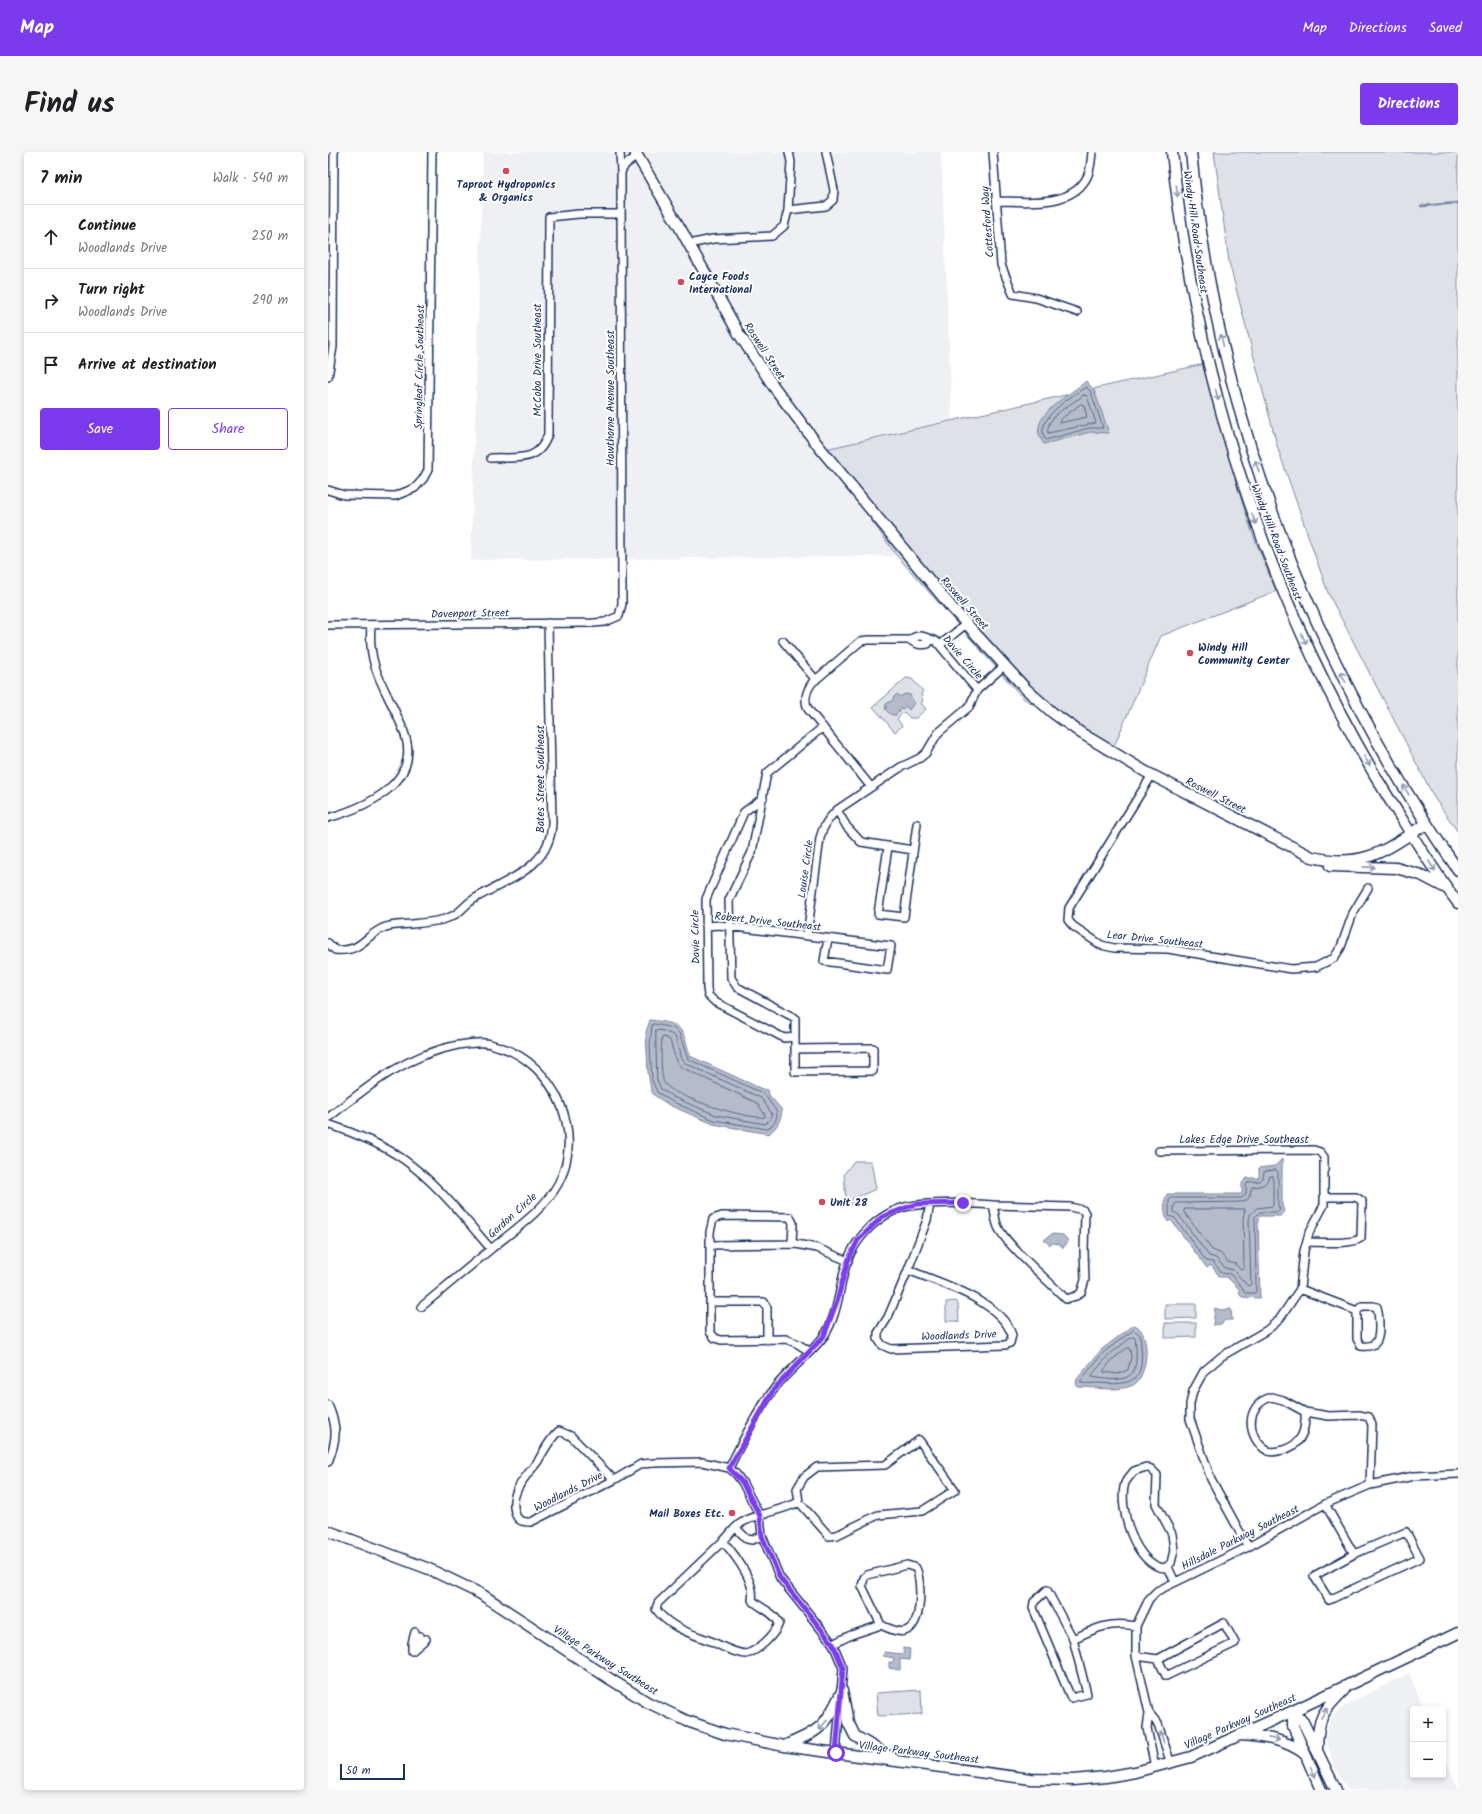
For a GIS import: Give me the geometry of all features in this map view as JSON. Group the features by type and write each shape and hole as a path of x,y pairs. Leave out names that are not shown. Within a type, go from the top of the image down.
{"street":[{"path":"328,377 333,348 330,296 331,178 334,152"},
{"name":"Springleaf Circle Southeast","path":"328,490 344,495 395,496 407,493 415,488 423,479 428,470 432,152"},
{"name":"Hawthorne Avenue Southeast","path":"613,620 619,616 622,604 620,152"},
{"path":"689,244 713,240 772,236 784,226 788,210 791,162 789,152"},
{"path":"788,210 826,206 833,200 834,190 826,152"},
{"name":"Cottesford Way","path":"992,152 1001,265 1013,294 1036,298 1077,312"},
{"path":"997,201 1046,200 1070,194 1086,179 1090,167 1092,152"},
{"name":"Windy Hill Road Southeast","path":"1172,152 1182,232 1200,333 1226,430 1249,506 1282,591 1327,688 1358,746 1411,833 1458,903"},
{"name":"Windy Hill Road Southeast","path":"1191,152 1199,218 1219,326 1239,407 1266,495 1293,566 1338,668 1361,713 1426,824 1458,870"},
{"path":"621,172 625,165 636,154"},
{"name":"Roswell Street","path":"636,154 689,244 739,334 774,387 850,485 966,624 1026,689 1052,713 1081,734 1152,775 1312,857 1337,860 1370,857 1384,851 1426,824"},
{"name":"McCoba Drive Southeast","path":"491,458 536,454 545,444 548,434 549,217 579,214 621,214"},
{"name":"Davenport Street","path":"328,625 371,626 594,623 613,620"},
{"name":"Bates Street Southeast","path":"328,943 335,950 347,951 359,945 382,929 398,923 411,924 432,922 457,915 472,900 524,871 536,862 547,849 552,836 548,623"},
{"path":"940,645 966,624"},
{"path":"328,818 362,807 384,793 394,785 403,770 407,758 407,745 404,733 374,667 370,642 371,626"},
{"name":"Davie Circle","path":"871,787 806,706 808,690 816,680 861,642 868,640 910,640 915,644 928,644 931,640 940,645 977,690"},
{"path":"783,641 816,680"},
{"path":"977,690 1004,666"},
{"name":"Louise Circle","path":"807,936 820,838 825,823 836,810 901,767 926,754 938,733 969,707 977,690"},
{"path":"795,1049 873,1048 873,1071 795,1072 795,1049 795,1038 795,1018 737,987 731,978 729,900 752,852 767,773 822,727"},
{"name":"Lear Drive Southeast","path":"1152,775 1069,908 1068,920 1073,926 1101,945 1114,948 1168,949 1291,969 1316,967 1334,958 1341,947 1353,913 1368,888"},
{"name":"Davie Circle","path":"763,798 744,812 706,899 707,989 711,998 715,1002 784,1038 795,1038"},
{"path":"836,810 857,840 865,844 914,850"},
{"path":"888,847 878,914 904,917 917,824"},
{"path":"1312,857 1330,866 1336,867 1385,867 1407,870 1421,875 1448,890"},
{"name":"Robert Drive Southeast","path":"706,926 719,925 891,946 888,970 824,961 828,939"},
{"name":"Gordon Circle","path":"328,1118 375,1081 400,1065 423,1055 458,1045 485,1043 513,1052 535,1066 560,1102 566,1123 569,1146 565,1168 557,1185 539,1208 421,1307"},
{"path":"328,1124 362,1136 403,1159 434,1185 491,1249"},
{"name":"Lakes Edge Drive Southeast","path":"1159,1151 1317,1150 1324,1157 1323,1210 1309,1233 1300,1289 1279,1320 1268,1330 1222,1356 1204,1371 1193,1391 1190,1404 1190,1419 1211,1479 1248,1547"},
{"path":"1307,1242 1346,1242 1358,1241 1361,1238 1362,1201 1356,1197 1324,1197"},
{"path":"836,1753 843,1668 833,1644 780,1578 762,1536 760,1516 742,1482 729,1468 774,1389 824,1336 829,1326 848,1261 858,1240 882,1217 917,1204 963,1203 1070,1207 1083,1210 1085,1213 1085,1280 1081,1293 1066,1299 1059,1292 999,1229 993,1205"},
{"name":"Woodlands Drive","path":"908,1270 979,1300 1008,1327 1012,1336 1010,1343 1005,1345 891,1349 882,1346 878,1339 878,1333 888,1317 908,1270 927,1220 930,1204"},
{"path":"792,1243 793,1223 790,1217 722,1216 713,1219 710,1224 710,1332 715,1338 721,1340 786,1339 809,1351"},
{"path":"711,1245 792,1243 817,1248 848,1261"},
{"path":"1300,1289 1357,1311"},
{"path":"710,1302 764,1302 767,1308 767,1340"},
{"path":"1362,1306 1377,1307 1379,1312 1379,1338 1374,1345 1366,1347 1359,1344 1357,1339 1357,1311 1362,1306"},
{"path":"1305,1412 1302,1436 1293,1446 1287,1449 1273,1452 1268,1451 1259,1442 1255,1435 1251,1420 1252,1412 1255,1406 1268,1398 1278,1398 1305,1412 1322,1415 1359,1415 1369,1417 1372,1425 1370,1485"},
{"path":"328,1405 336,1433 334,1447 328,1462"},
{"name":"Woodlands Drive","path":"614,1480 571,1436 559,1431 554,1435 534,1466 524,1478 514,1496 513,1503 516,1517 521,1521 531,1522 614,1480 642,1464 702,1462 729,1468"},
{"path":"919,1440 955,1490 922,1511 878,1515 832,1536 826,1534 816,1520 799,1502 797,1489 804,1477 813,1468 885,1465 919,1440"},
{"path":"1137,1469 1151,1469 1156,1476 1156,1504 1172,1534 1174,1556 1168,1567 1154,1566 1147,1560 1127,1526 1124,1506 1124,1489 1127,1479 1137,1469"},
{"name":"Hillsdale Parkway Southeast","path":"1155,1767 1147,1728 1149,1713 1136,1656 1136,1626 1149,1599 1157,1591 1248,1547 1325,1504 1370,1485 1414,1476 1458,1474"},
{"path":"723,1541 739,1559 753,1593 752,1600 758,1606 773,1613 779,1623 771,1636 762,1644 746,1654 735,1652 687,1633 661,1615 656,1609 658,1603 740,1524 760,1516 787,1509 799,1502"},
{"path":"1325,1504 1354,1554"},
{"path":"736,1528 747,1539 762,1536"},
{"name":"Village Parkway Southeast","path":"328,1530 429,1569 480,1594 610,1679 648,1702 680,1718 725,1734 784,1746 1045,1780 1095,1778 1171,1764 1191,1757 1293,1711 1458,1633"},
{"path":"1406,1532 1420,1558 1329,1600 1314,1576 1354,1554 1406,1532"},
{"path":"833,1644 858,1632 881,1625 898,1631 907,1630 912,1626 919,1607 920,1581 916,1568 907,1565 867,1575 864,1578 862,1586 881,1625"},
{"path":"1168,1567 1175,1582"},
{"path":"1047,1590 1073,1639 1087,1694 1071,1698 1033,1608 1034,1602 1047,1590"},
{"path":"1136,1656 1158,1659 1224,1623 1235,1643 1166,1676 1158,1659"},
{"path":"1073,1639 1108,1625 1116,1624 1136,1626"},
{"path":"420,1636 412,1652 412,1643 420,1636"},
{"path":"1317,1750 1317,1732 1322,1715 1328,1706 1350,1684"},
{"path":"784,1746 821,1729 831,1714 842,1691"},
{"path":"842,1691 848,1722 855,1736 900,1761"},
{"path":"1293,1711 1303,1722 1336,1790"},
{"path":"1293,1711 1293,1726 1321,1790"},
{"name":"Hillsdale Parkway Southeast","path":"1149,1713 1158,1724 1171,1764"},
{"path":"1239,1735 1281,1740 1291,1744 1305,1754"}],"shaded area":[{"path":"483,152 941,152 952,420 822,450 897,556 471,560"},
{"path":"1214,152 1458,152 1458,832 1435,799 1328,593 1278,449 1229,262"},
{"path":"1204,364 1239,492 1253,535 1276,591 1161,636 1112,751 1023,698 897,556 821,450"},
{"path":"906,678 912,679 923,691 921,694 923,701 921,703 926,709 916,718 910,718 904,712 897,719 902,726 895,732 873,707","holes":["905,694 910,695 899,710 900,712 891,715 885,708 894,699 893,698 900,697"]},
{"path":"854,1161 871,1161 876,1189 850,1200 852,1204 849,1206 846,1202 844,1174"},
{"path":"956,1301 958,1303 959,1323 957,1321 946,1321 946,1302"},
{"path":"1165,1304 1196,1304 1196,1318 1165,1319"},
{"path":"1165,1323 1196,1323 1196,1337 1165,1338"},
{"path":"1409,1673 1423,1706 1410,1706 1410,1778 1446,1778 1446,1760 1458,1790 1348,1790 1335,1768 1325,1738 1330,1720 1338,1711 1348,1704"},
{"path":"921,1690 922,1714 878,1716 876,1693"}],"water":[{"path":"1086,381 1094,390 1109,433 1090,432 1044,444 1039,434 1039,425 1044,417 1051,408"},
{"path":"897,694 900,697 905,694 910,695 914,703 909,710 906,706 902,709 901,708 895,716 893,714 891,715 885,709 887,707 885,705 894,699 893,698"},
{"path":"650,1020 668,1023 679,1028 685,1038 690,1056 762,1089 768,1090 769,1095 782,1110 780,1121 774,1129 769,1134 713,1124 669,1105 654,1095 651,1090 648,1072 646,1032"},
{"path":"1282,1159 1282,1205 1284,1211 1280,1216 1261,1216 1258,1219 1260,1298 1242,1297 1239,1289 1227,1277 1220,1277 1211,1265 1207,1268 1171,1220 1168,1222 1164,1208 1165,1200 1167,1194 1242,1194 1242,1183 1247,1178 1259,1178 1259,1168 1275,1166"},
{"path":"1052,1234 1063,1235 1069,1241 1063,1248 1059,1244 1053,1243 1050,1245 1044,1240"},
{"path":"1215,1308 1221,1310 1231,1309 1232,1320 1225,1320 1221,1324 1213,1325"},
{"path":"1134,1325 1140,1329 1144,1336 1146,1345 1145,1365 1142,1375 1137,1382 1131,1386 1118,1389 1078,1387 1076,1384 1077,1379 1102,1349"},
{"path":"904,1648 910,1649 909,1660 900,1659 900,1670 889,1668 889,1662 893,1662 894,1658 883,1656 884,1652 903,1654"}],"waterway":[{"path":"1421,206 1458,203"}],"place":[{"name":"Taproot Hydroponics & Organics","path":"506,171"},
{"name":"Cayce Foods International","path":"681,282"},
{"name":"Windy Hill Community Center","path":"1190,653"},
{"name":"Unit 28","path":"822,1202"},
{"name":"Mail Boxes Etc.","path":"732,1513"}],"route":[{"path":"836,1753 843,1683 843,1668 833,1644 780,1578 762,1536 760,1516 742,1482 729,1468 774,1389 824,1336 829,1326 837,1301 844,1272 858,1240 882,1217 905,1208 917,1204 963,1203"}]}
